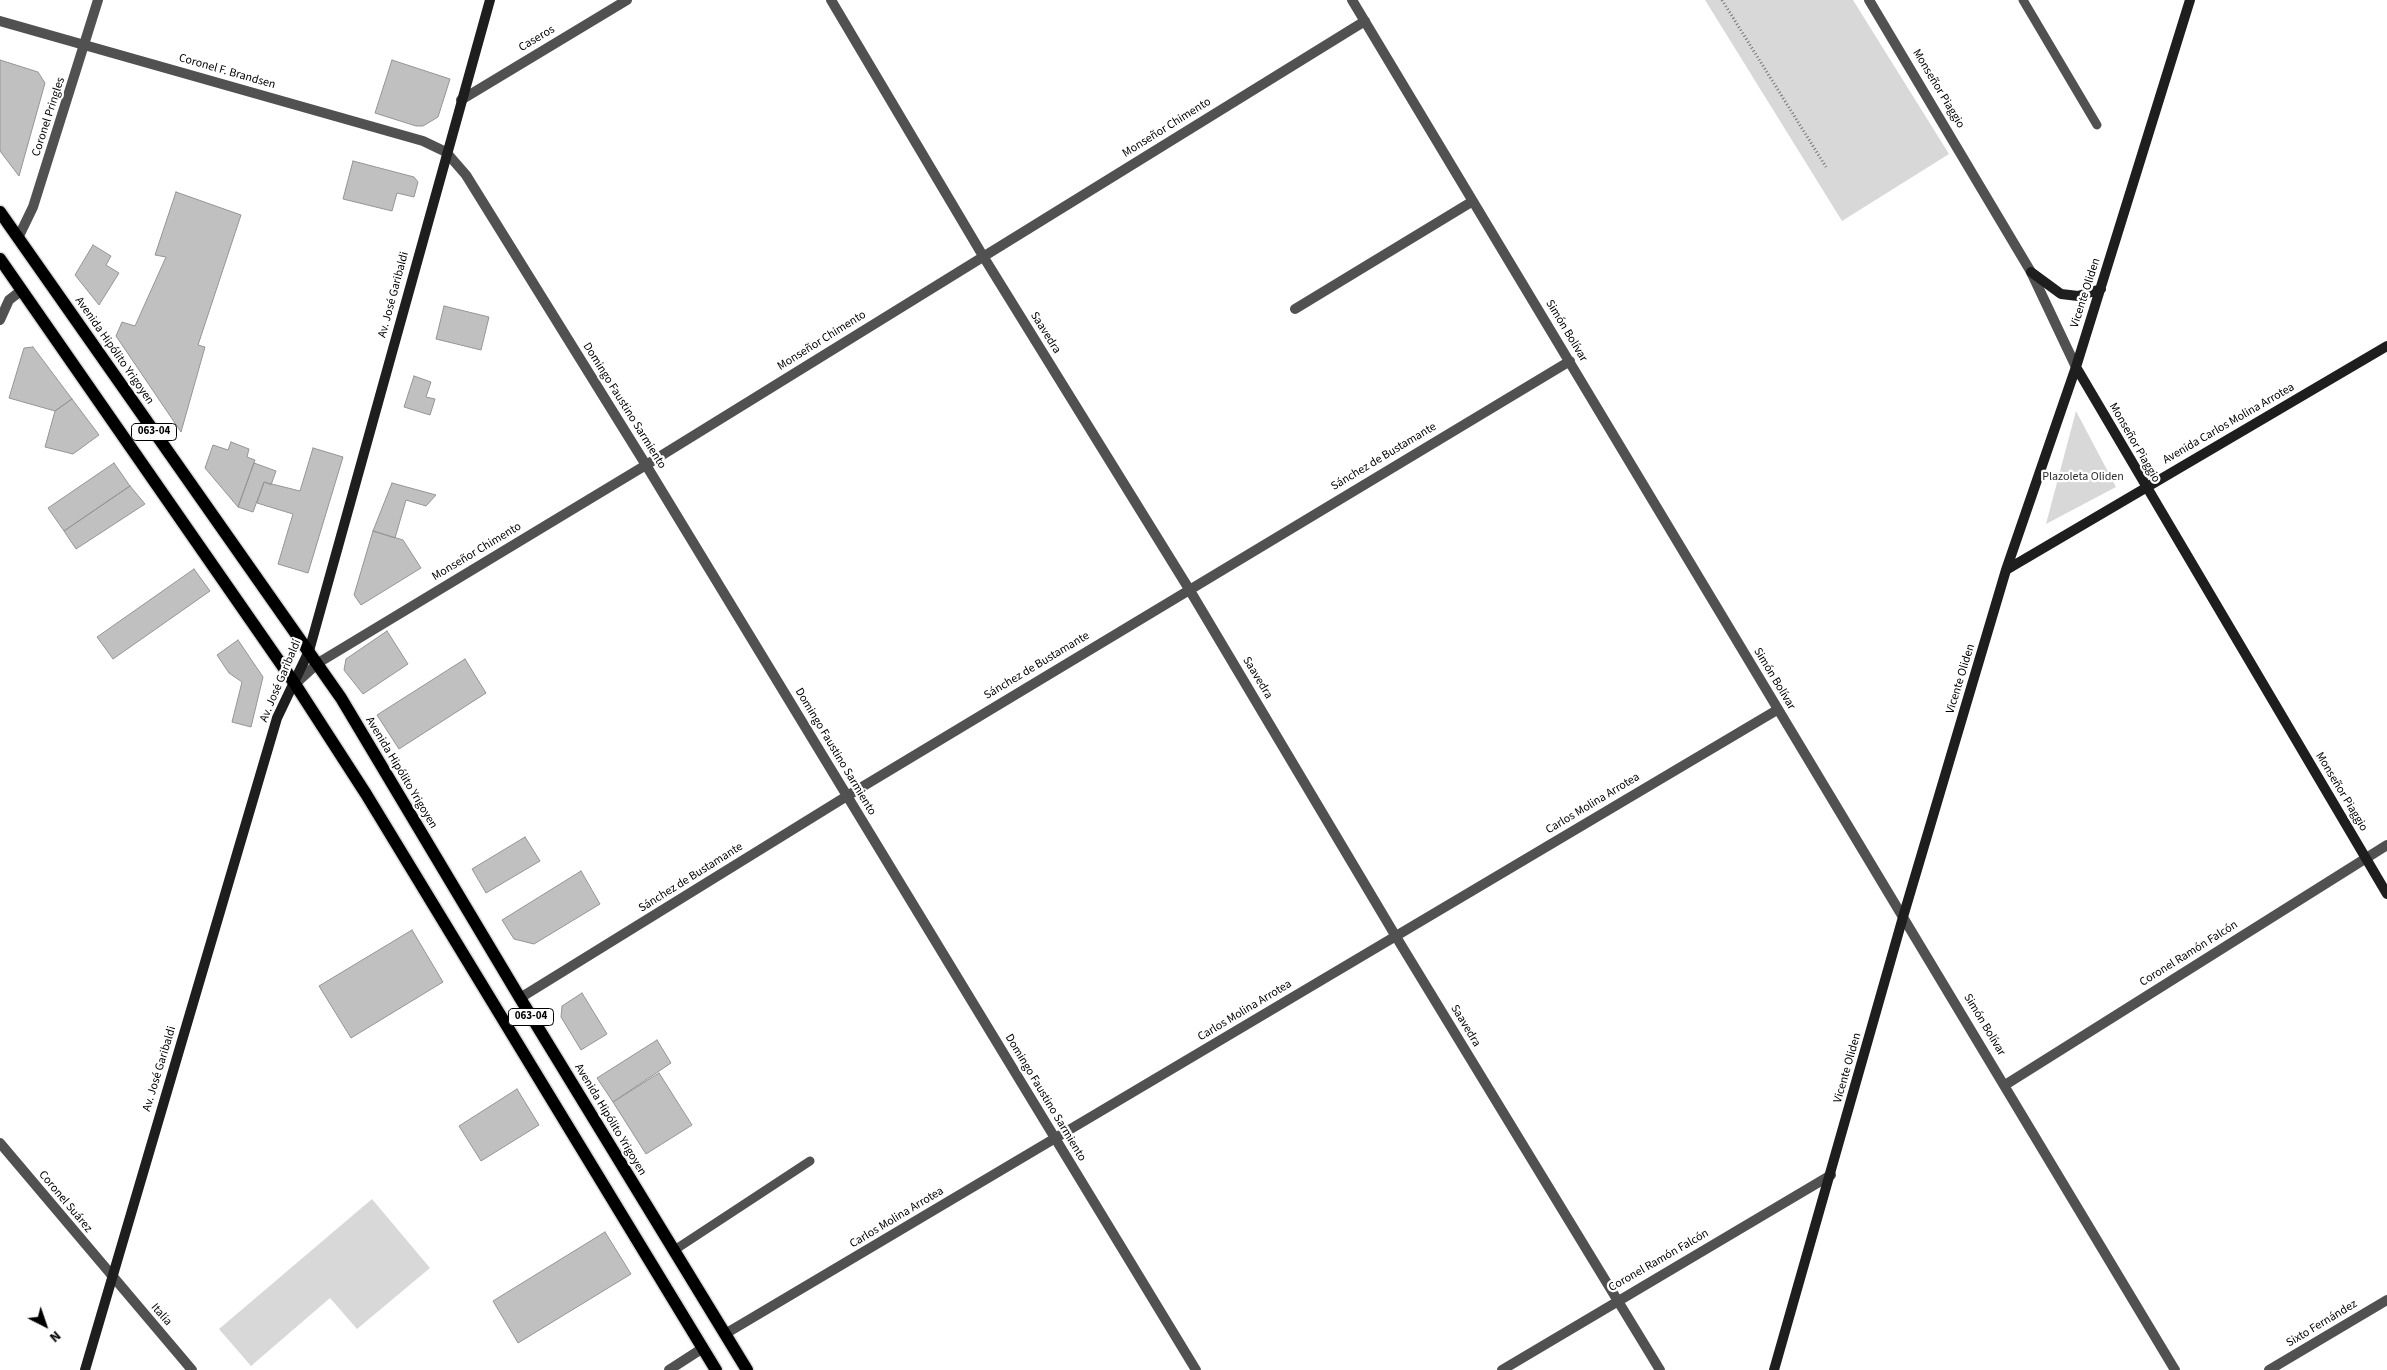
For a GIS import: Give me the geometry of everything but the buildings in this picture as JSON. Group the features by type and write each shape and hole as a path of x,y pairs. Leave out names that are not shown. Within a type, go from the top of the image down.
{"main road":[{"name":"Avenida Hipólito Yrigoyen","path":"0,212 318,664 746,1370"},
{"name":"063-04","path":"0,259 295,684 366,794 716,1370"}],"street":[{"name":"Coronel Pringles","path":"18,238 33,207 98,0"},
{"name":"Av. José Garibaldi","path":"85,1370 111,1276 277,718 295,684 309,651 446,152 490,0"},
{"name":"Caseros","path":"461,100 627,0"},
{"name":"Saavedra","path":"831,0 983,256 1188,589 1395,935 1660,1370"},
{"name":"Simón Bolívar","path":"1352,0 2175,1370"},
{"name":"Monseñor Piaggio","path":"1869,0 2031,272 2076,367 2146,488 2387,894"},
{"name":"Vicente Oliden","path":"1774,1370 1903,917 2006,570 2076,367 2190,0"},
{"name":"Monseñor Chimento","path":"295,684 318,664 646,465 1365,21"},
{"name":"Coronel F. Brandsen","path":"0,22 85,44 423,141 446,152"},
{"name":"Domingo Faustino Sarmiento","path":"446,152 466,175 646,465 1196,1370"},
{"path":"1295,309 1474,202"},
{"path":"2031,272 2061,294 2078,296 2101,289"},
{"path":"0,320 8,300 22,290"},
{"name":"Avenida Carlos Molina Arrotea","path":"2006,570 2387,346"},
{"name":"Sánchez de Bustamante","path":"520,998 847,796 1570,360"},
{"name":"Carlos Molina Arrotea","path":"725,1334 1777,710"},
{"name":"Coronel Ramón Falcón","path":"2005,1085 2387,846"},
{"name":"Coronel Suárez","path":"0,1143 111,1276"},
{"name":"Coronel Ramón Falcón","path":"1502,1370 1617,1300 1831,1175"},
{"name":"Italia","path":"111,1276 192,1370"},
{"name":"Sixto Fernández","path":"2269,1370 2387,1300"},
{"path":"669,1370 703,1348"}],"lane":[{"path":"2023,0 2097,125"},
{"path":"673,1251 810,1161"}],"path":[{"path":"1722,0 1826,167"}],"green space":[{"path":"1705,0 1853,0 1949,154 1842,221"},
{"name":"Plazoleta Oliden","path":"2076,411 2116,487 2046,524"},
{"path":"372,1199 430,1268 357,1329 330,1298 251,1366 219,1329"}]}
